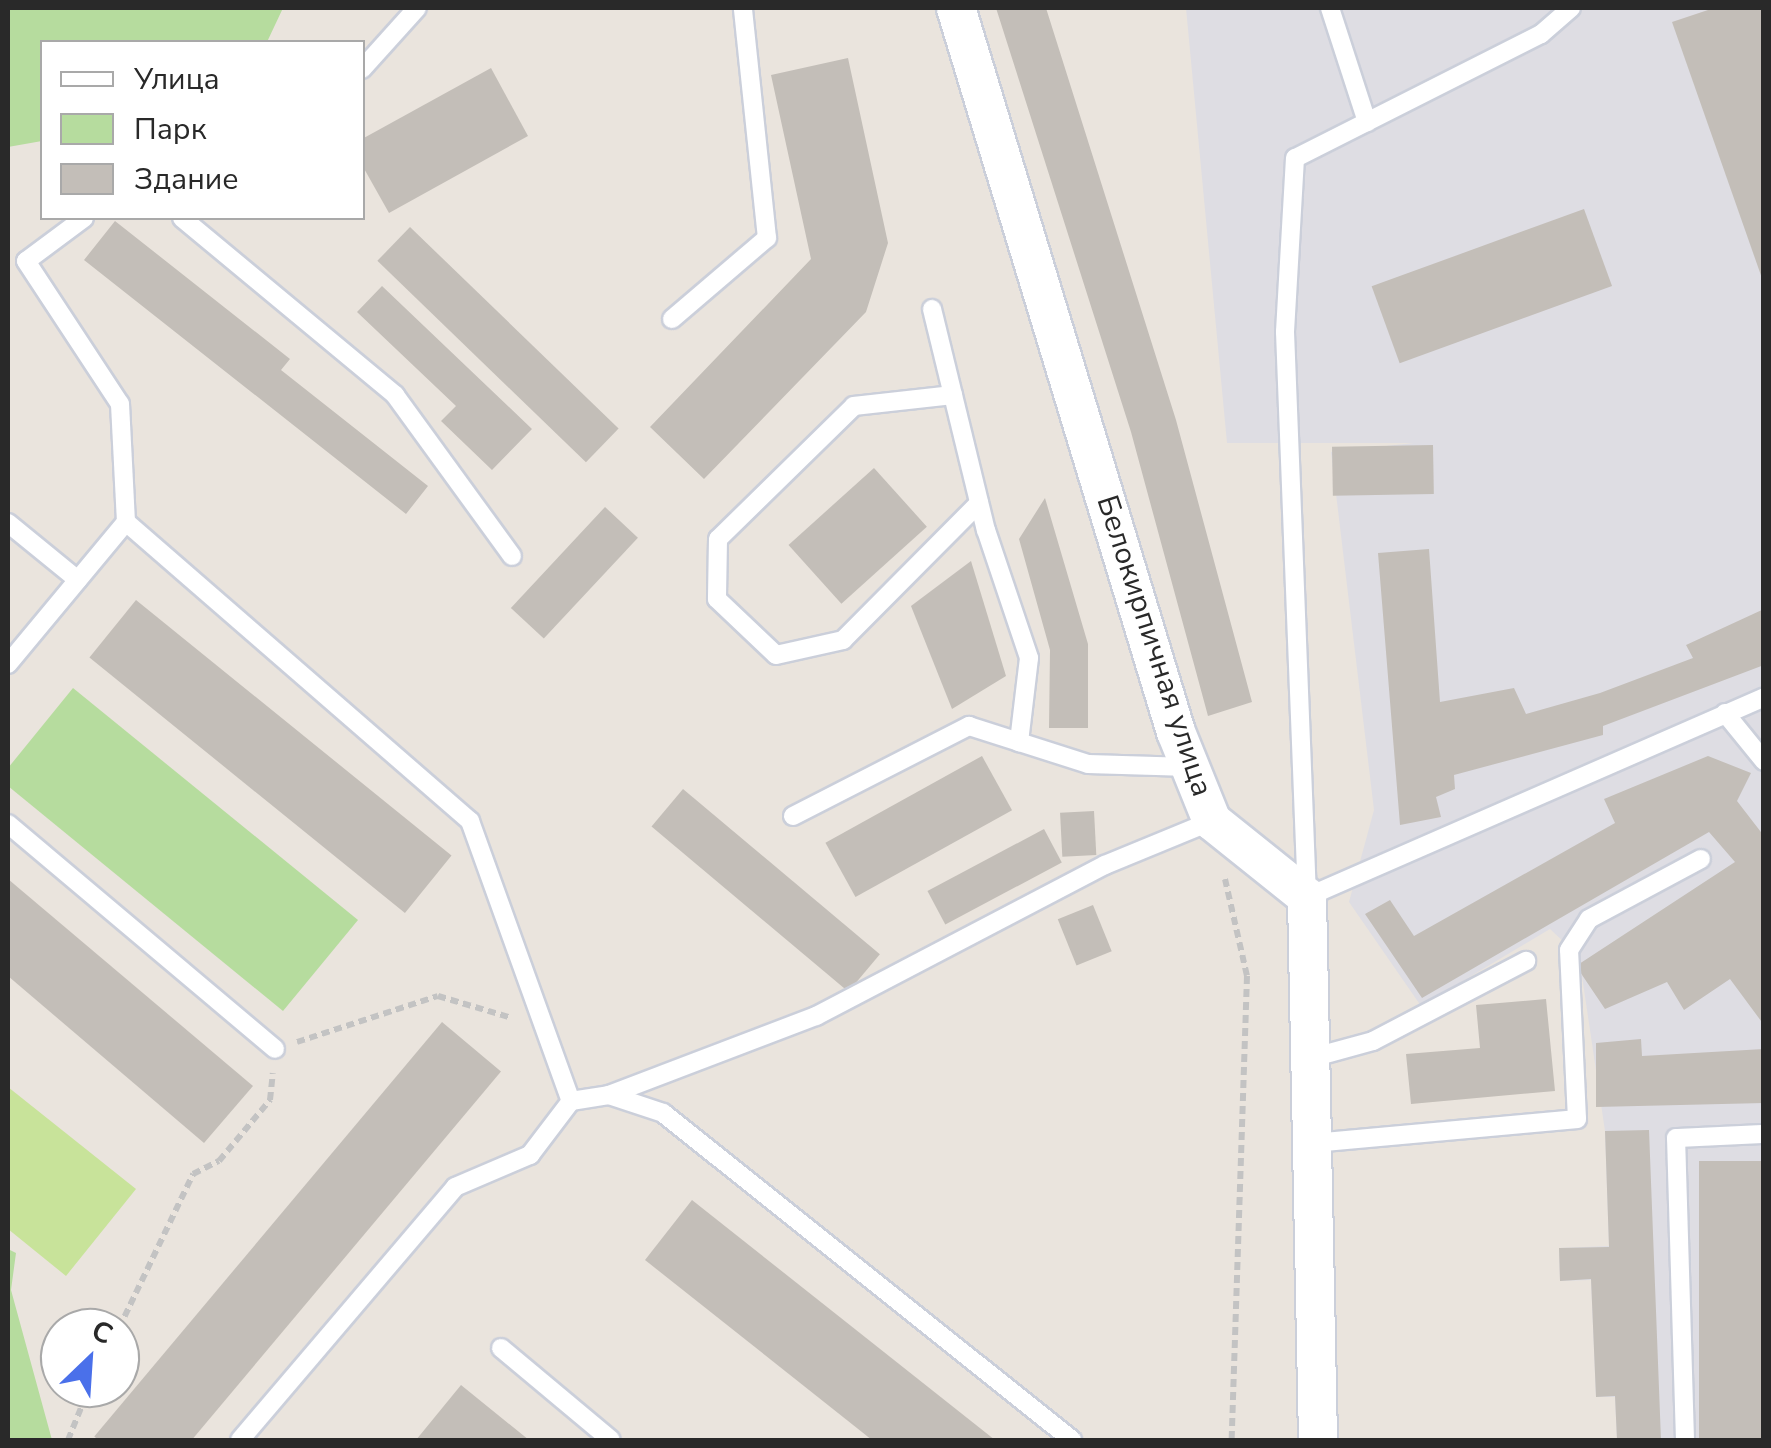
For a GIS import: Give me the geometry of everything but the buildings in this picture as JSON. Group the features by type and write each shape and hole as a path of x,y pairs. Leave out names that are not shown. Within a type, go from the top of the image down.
{"street":[{"name":"Белокирпичная улица","path":"956,8 1191,768 1212,821 1307,897"},
{"path":"1307,897 1318,1440"}],"lane":[{"path":"365,66 417,8"},
{"path":"672,319 768,238 742,8"},
{"path":"1330,8 1367,122"},
{"path":"1571,8 1540,34 1294,158 1285,332 1307,897 1764,697"},
{"path":"8,664 126,522 120,404 16,263 81,220"},
{"path":"184,220 395,395 512,556"},
{"path":"932,309 979,503 1029,658 1019,742"},
{"path":"954,395 854,406 718,539 716,600 776,655 842,640 979,503"},
{"path":"126,522 470,821 549,1029 571,1101"},
{"path":"8,523 78,580"},
{"path":"1726,713 1764,761"},
{"path":"794,816 969,726 1088,764 1191,768"},
{"path":"240,1440 454,1187 530,1155 571,1101 608,1096 816,1016 1104,865 1212,821"},
{"path":"8,824 275,1049"},
{"path":"1314,1143 1577,1119 1569,950 1589,920 1701,859"},
{"path":"1311,1058 1372,1041 1526,960"},
{"path":"608,1096 663,1114 1072,1440"},
{"path":"1685,1440 1676,1138 1764,1134"},
{"path":"501,1348 611,1440"}],"path":[{"path":"1212,821 1247,976 1232,1440"},
{"path":"130,1308 194,1174 218,1161 270,1100 275,1049 438,996 549,1029"},
{"path":"68,1440 80,1408"}],"shaded area":[{"path":"1186,8 1763,8 1763,1440 1617,1440 1615,1397 1596,1397 1591,1280 1560,1281 1559,1248 1609,1246 1605,1131 1579,956 1550,929 1421,1006 1349,902 1374,810 1331,452 1414,443 1227,443"}],"green space":[{"path":"8,8 283,8 268,40 40,40 40,141 8,147"},
{"path":"73,688 358,920 283,1011 8,786 8,768"},
{"path":"8,1087 136,1189 66,1276 8,1229"},
{"path":"8,1249 16,1253 11,1290 40,1408 43,1408 52,1440 8,1440"}]}
